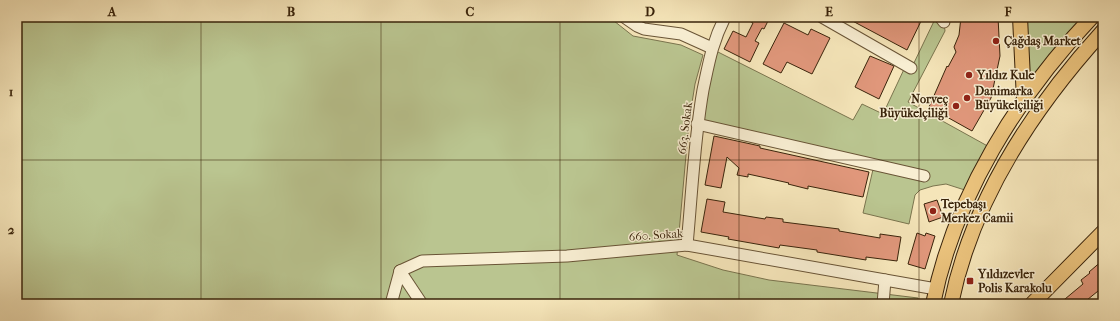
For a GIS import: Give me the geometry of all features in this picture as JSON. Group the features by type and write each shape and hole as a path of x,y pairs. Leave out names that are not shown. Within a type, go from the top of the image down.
{"main road":[{"path":"1020,17 1024,100"},
{"path":"933,304 946,256 971,192 993,149 1024,100 1062,50 1092,17"},
{"path":"951,304 970,240 998,177 1017,143 1036,114 1074,64 1103,31"},
{"path":"1032,304 1103,232"}],"street":[{"path":"624,17 644,29 681,34 712,48"},
{"name":"663. Sokak","path":"688,245 697,124 712,48 716,35 725,17"},
{"path":"822,17 911,68"},
{"path":"697,124 924,176"},
{"name":"660. Sokak","path":"400,271 422,261 567,256 688,245 936,289"},
{"path":"391,304 400,271"},
{"path":"400,271 422,304"},
{"path":"883,304 885,280"}],"green space":[{"path":"17,17 609,17 633,36 681,45 703,55 695,84 689,122 677,255 723,270 769,280 918,298 917,304 17,304"},
{"path":"936,17 944,22 945,31 908,102 993,149 971,192 946,184 920,190 915,195 909,224 863,213 874,165 697,124 712,49 853,120 862,104 883,114 906,65 912,67"},
{"path":"1020,17 1092,17 1024,100"}],"building":[{"path":"742,17 770,17 764,29 762,28 755,41 759,43 750,62 724,49 733,31 746,37 753,23"},
{"path":"845,17 923,17 907,50"},
{"name":"Yıldız Kule","path":"961,17 998,17 1000,56 991,98 972,131 929,107 947,66 948,67 956,52 954,47 959,35"},
{"path":"784,23 808,35 811,29 830,38 812,74 787,62 781,73 763,64"},
{"path":"870,56 894,66 879,99 855,87"},
{"path":"714,136 760,146 760,148 869,172 863,197 808,186 808,189 788,184 789,183 748,174 748,177 737,175 739,168 727,157 721,188 705,185"},
{"path":"707,199 725,202 723,212 765,219 766,217 783,219 783,222 839,229 839,231 880,238 880,234 901,237 897,261 866,257 866,260 817,252 817,250 780,245 779,248 728,239 729,237 701,232"},
{"name":"Tepebaşı Merkez Camii","path":"937,200 943,217 929,222 924,204"},
{"path":"917,233 925,236 926,233 935,236 925,269 908,264"},
{"path":"1103,260 1103,287 1082,304 1059,304 1083,284 1081,280"}],"place":[{"name":"Çağdaş Market","path":"996,41"},
{"name":"Yıldız Kule","path":"969,75"},
{"name":"Danimarka Büyükelçiliği","path":"967,98"},
{"name":"Norveç Büyükelçiliği","path":"956,106"},
{"name":"Tepebaşı Merkez Camii","path":"933,211"},
{"name":"Yıldızevler Polis Karakolu","path":"970,281"}]}
